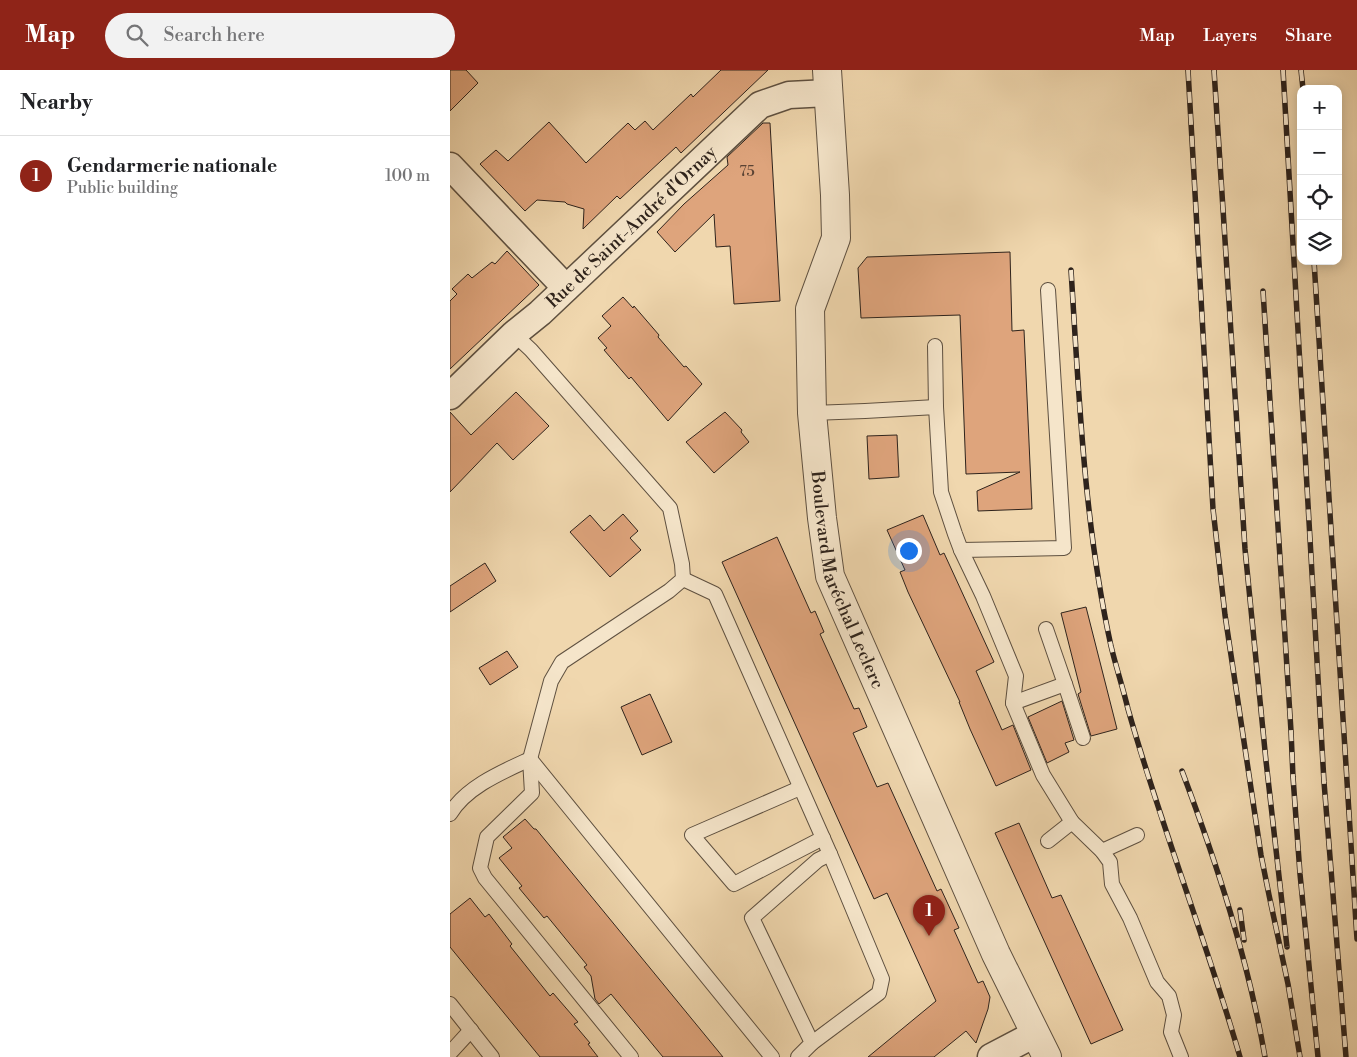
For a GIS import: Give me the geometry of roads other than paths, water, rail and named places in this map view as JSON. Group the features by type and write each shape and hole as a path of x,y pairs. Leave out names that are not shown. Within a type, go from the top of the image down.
{"street":[{"name":"Rue de Saint-André d'Ornay","path":"450,396 760,105 828,82"},
{"name":"Boulevard Maréchal Leclerc","path":"828,82 836,238 810,309 812,413 822,518 830,576 996,954 1041,1045"},
{"path":"450,166 566,288"},
{"path":"991,1057 1041,1045"}],"lane":[{"path":"961,550 1064,548 1048,290"},
{"path":"514,334 670,508 682,564 683,579"},
{"path":"935,346 941,492 961,550 983,596 1016,676 1013,703 1043,775 1072,822 1102,851 1110,862 1112,884 1130,918 1157,982 1169,996 1174,1015 1171,1032 1181,1057"},
{"path":"812,413 936,406"},
{"path":"631,1057 485,878 480,868 487,836 532,793 530,759 551,681 562,662 670,591 683,579"},
{"path":"683,579 715,594 830,854 882,978 879,994 812,1043 798,1057"},
{"path":"1046,629 1083,738"},
{"path":"1013,703 1065,684"},
{"path":"450,814 462,799 496,775 530,759"},
{"path":"530,759 772,1057"},
{"path":"800,788 692,835 734,884 823,838"},
{"path":"1048,841 1072,822"},
{"path":"1102,851 1137,835"},
{"path":"812,1043 752,918 818,860 830,854"},
{"path":"450,1004 492,1057"},
{"path":"450,1053 471,1030"}],"railway":[{"path":"1188,70 1213,509 1225,615 1261,855 1288,984 1300,1057"},
{"path":"1214,70 1245,549 1287,947"},
{"path":"1283,70 1324,782 1346,1057"},
{"path":"1301,70 1303,85"},
{"path":"1314,265 1357,939"},
{"path":"1071,270 1084,459 1094,553 1111,646 1141,753 1240,1057"},
{"path":"1263,291 1293,777 1300,874 1318,1057"},
{"path":"1182,771 1230,912 1250,984 1265,1057"},
{"path":"1240,910 1244,940"}],"place":[{"name":"Gendarmerie nationale","path":"929,936"}]}
